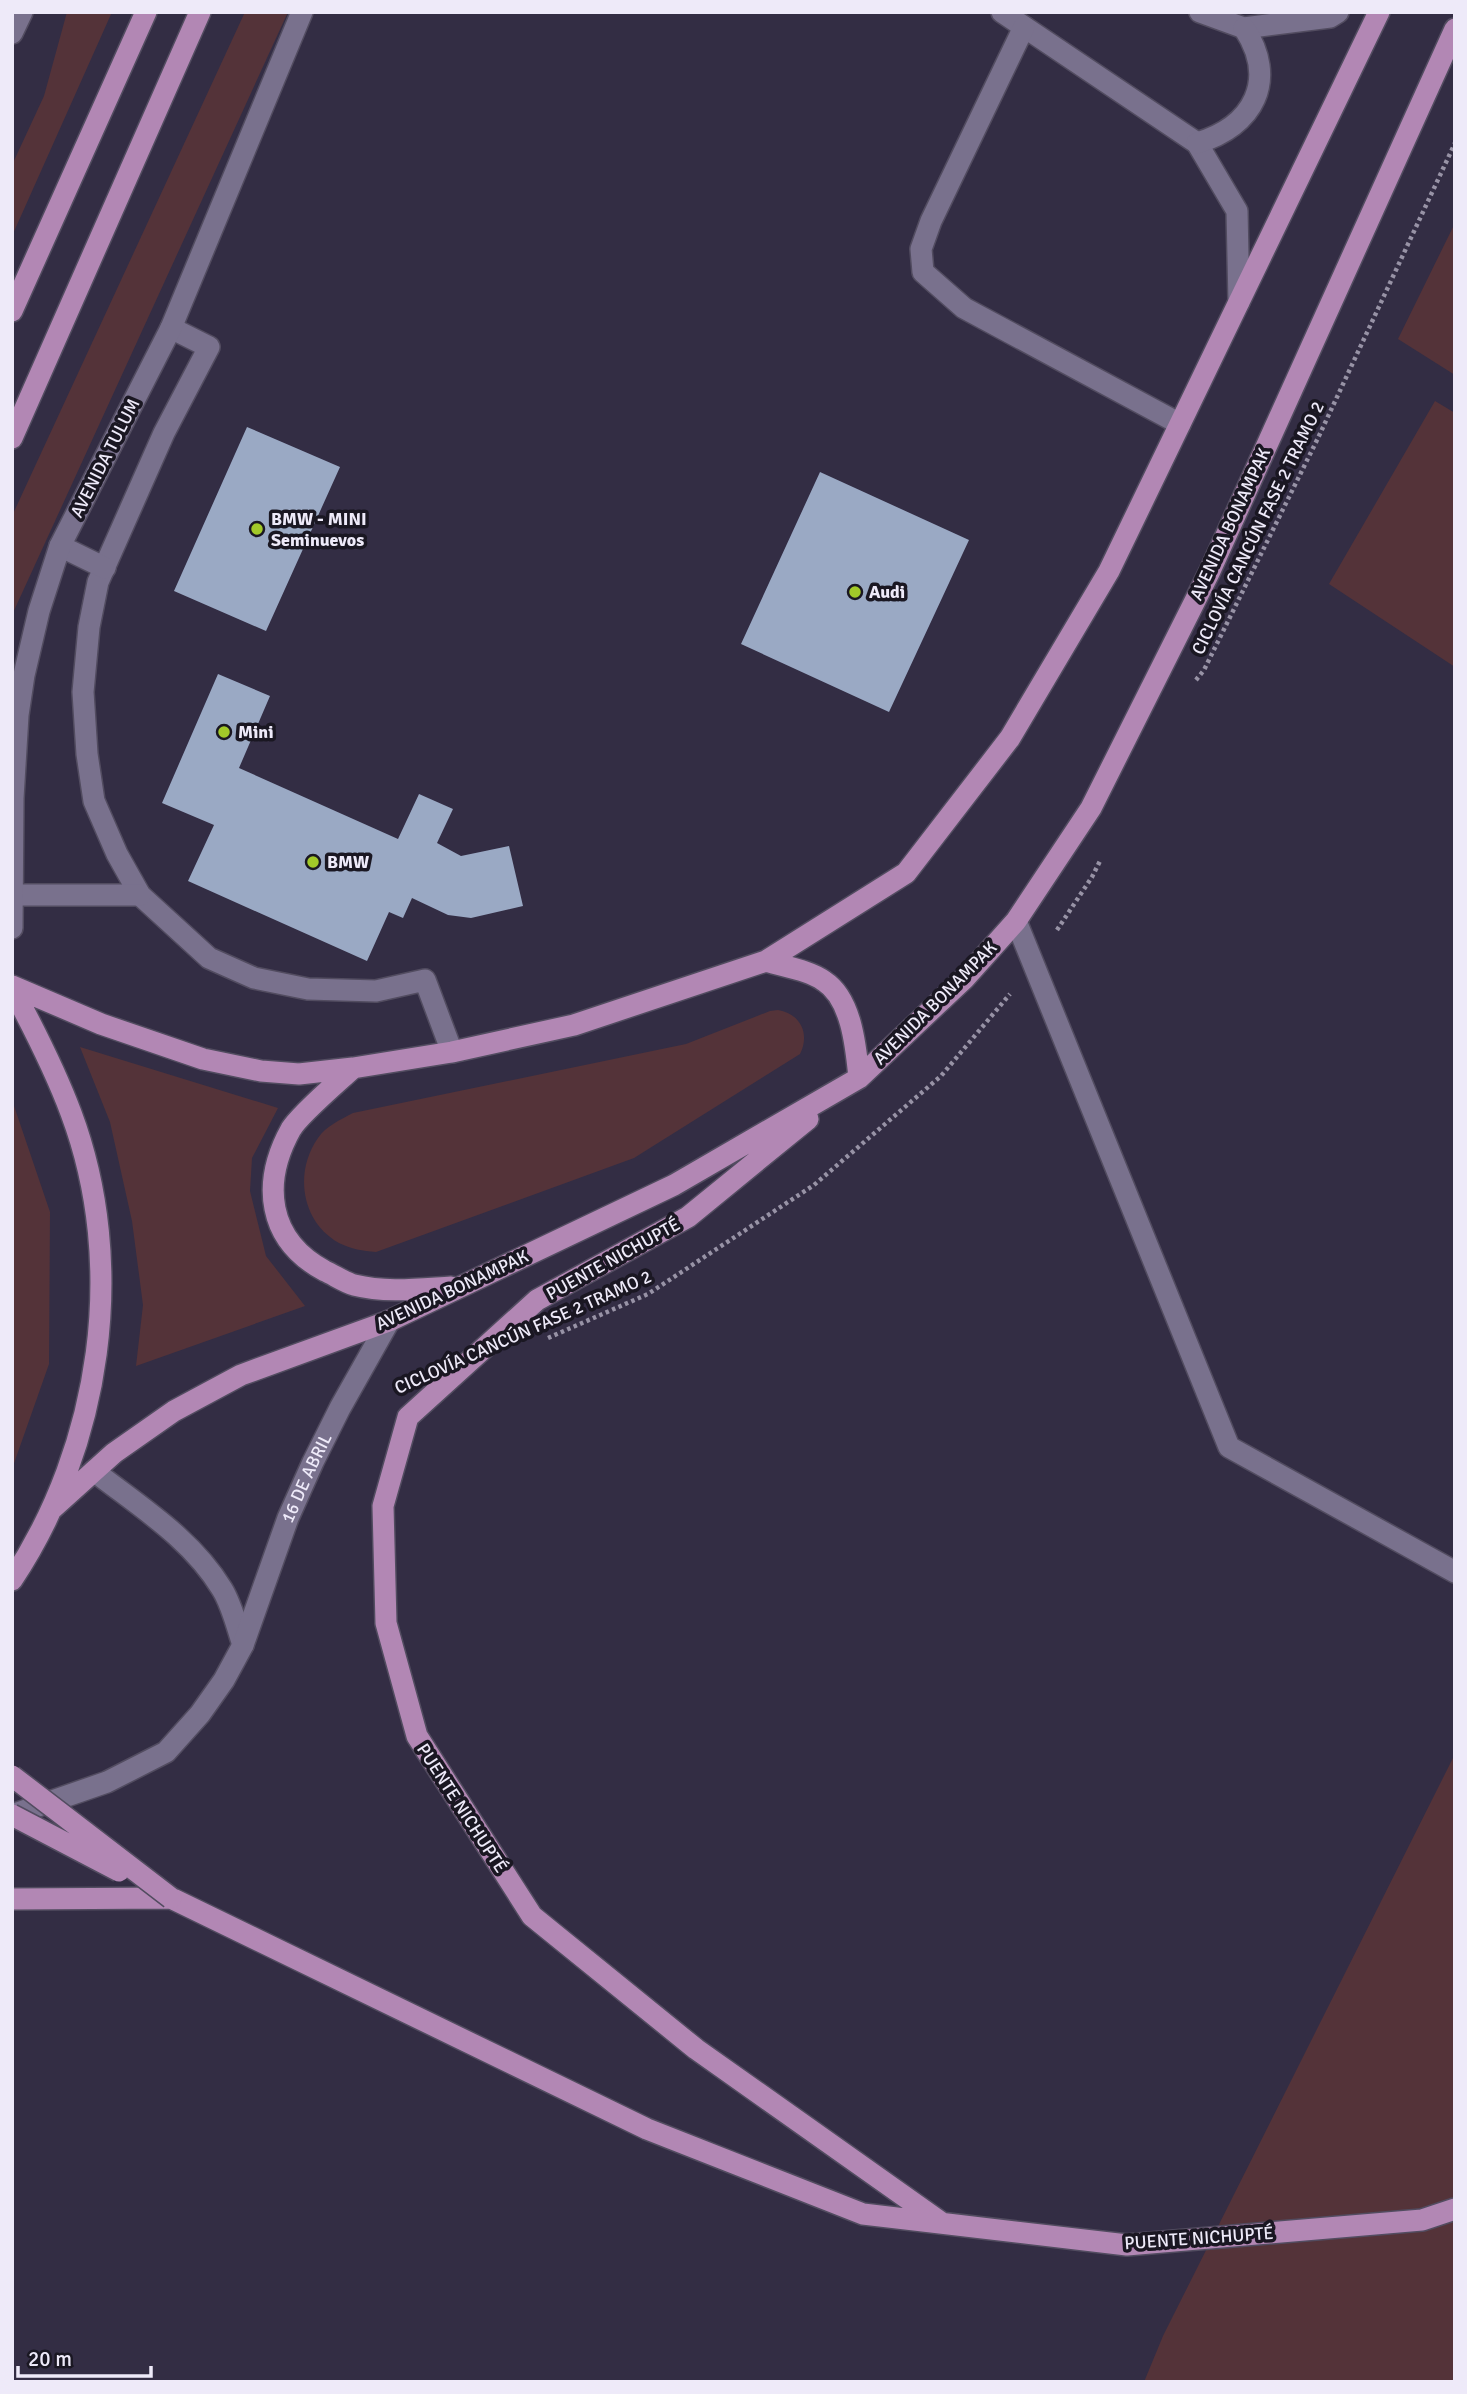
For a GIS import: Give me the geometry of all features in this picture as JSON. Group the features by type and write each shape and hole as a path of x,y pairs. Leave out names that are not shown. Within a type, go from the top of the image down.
{"main road":[{"path":"12,312 146,12"},
{"path":"12,438 200,12"},
{"path":"12,987 101,1024 203,1059 299,1074 353,1068 452,1052 575,1025 766,961 906,873 1010,738 1109,571 1379,12"},
{"name":"AVENIDA BONAMPAK","path":"53,1508 114,1453 174,1411 240,1376 390,1321 674,1185 859,1078 965,978 1016,921 1091,808 1210,571 1455,29"},
{"path":"766,961 825,981 841,1000 852,1028 859,1078"},
{"path":"12,987 45,1051 71,1114 89,1179 99,1245 100,1313 92,1380 76,1445 53,1508 12,1580"},
{"path":"353,1068 292,1126 274,1167 273,1205 288,1243 314,1265 352,1285 394,1291 461,1287"},
{"name":"PUENTE NICHUPTÉ","path":"859,1078 688,1217 537,1300 408,1417 383,1506 386,1623 416,1736 531,1916 696,2049 942,2223"},
{"name":"PUENTE NICHUPTÉ","path":"12,1776 171,1898"},
{"name":"PUENTE NICHUPTÉ","path":"12,1815 171,1898 646,2129 863,2214 1127,2245 1422,2220 1455,2209"},
{"name":"PUENTE NICHUPTÉ","path":"12,1899 171,1898"}],"street":[{"path":"12,33 22,12"},
{"name":"AVENIDA TULUM","path":"12,928 13,798 20,702 39,611 60,546 171,328 302,12"},
{"path":"1002,12 1197,143 1237,211 1239,302"},
{"path":"1200,12 1244,28 1330,17 1338,12"},
{"path":"1024,27 931,220 921,249 923,272 964,308 1180,424"},
{"path":"1197,143 1217,137 1232,128 1245,115 1255,99 1260,82 1260,62 1255,44 1244,28"},
{"path":"171,328 209,347 164,433 99,582 89,627 83,692 87,754 94,801 117,854 140,895 209,958 254,978 308,989 376,991 425,980 452,1052"},
{"path":"60,546 105,568"},
{"path":"13,895 140,895"},
{"path":"1016,921 1229,1447 1455,1572"},
{"name":"16 DE ABRIL","path":"12,1815 107,1782 166,1752 200,1714 224,1680 243,1645 288,1518 313,1462 340,1408 390,1321"},
{"path":"94,1471 173,1531 202,1562 223,1590 243,1645"}],"path":[{"name":"CICLOVÍA CANCÚN FASE 2 TRAMO 2","path":"1190,687 1204,670 1306,463 1455,142"},
{"name":"CICLOVÍA CANCÚN FASE 2 TRAMO 2","path":"540,1341 648,1294 814,1185 941,1076 1034,966 1092,877 1104,852"}],"shaded area":[{"path":"67,12 112,12 12,236 12,165 44,96"},
{"path":"245,12 288,12 12,615 12,516"},
{"path":"1455,223 1455,375 1398,339"},
{"path":"1435,401 1455,413 1455,667 1329,584"},
{"path":"778,1010 793,1016 801,1026 804,1039 800,1054 634,1158 376,1252 339,1243 316,1223 309,1210 304,1181 310,1151 325,1130 353,1113 686,1044"},
{"path":"80,1047 278,1108 252,1158 250,1191 266,1256 305,1306 136,1366 143,1305 132,1221 110,1122"},
{"path":"12,1100 50,1212 49,1364 12,1469"},
{"path":"1455,1754 1455,2382 1144,2382 1163,2336"}],"building":[{"name":"BMW - MINI Seminuevos","path":"247,427 340,467 266,631 174,591"},
{"name":"Audi","path":"820,472 969,540 889,712 741,644"},
{"name":"BMW","path":"218,674 270,696 239,768 398,839 419,794 453,809 437,843 461,856 509,846 523,906 471,918 448,915 412,898 403,918 389,912 367,961 188,881 214,825 162,803"}],"place":[{"name":"BMW - MINI Seminuevos","path":"257,529"},
{"name":"Audi","path":"855,592"},
{"name":"Mini","path":"224,732"},
{"name":"BMW","path":"313,862"}]}
